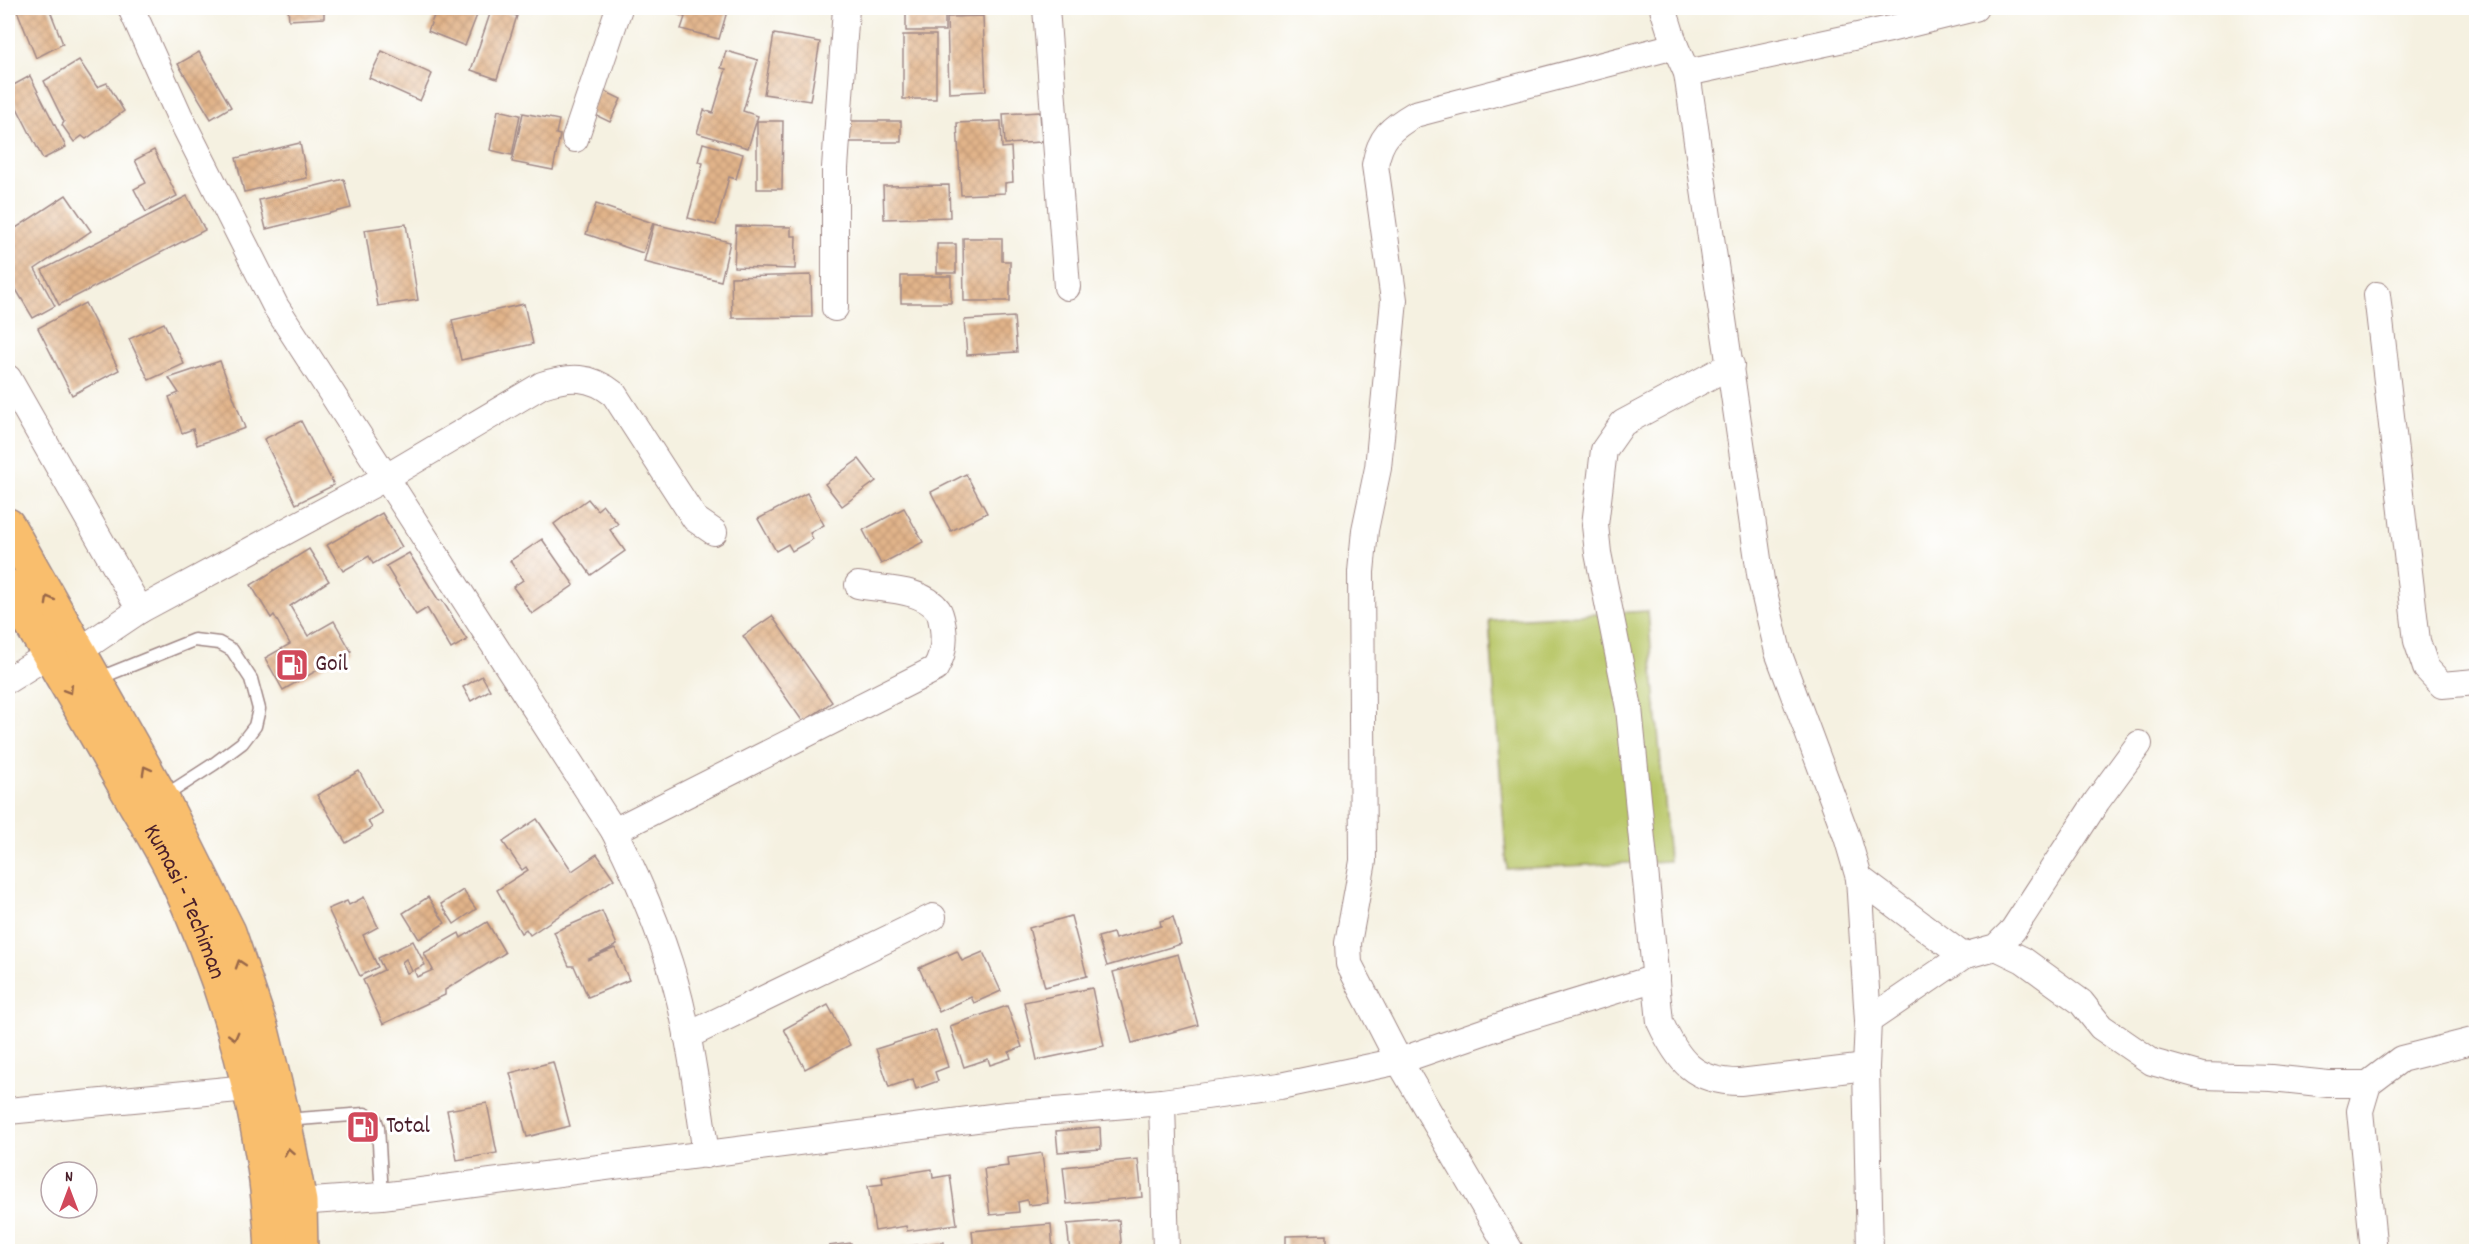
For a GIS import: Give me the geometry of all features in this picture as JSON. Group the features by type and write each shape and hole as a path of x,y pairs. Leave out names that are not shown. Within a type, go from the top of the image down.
{"highway":[{"path":"8,525 63,653 97,679 162,798 229,932 262,1030 284,1120 284,1203 301,1251"},
{"name":"Kumasi - Techiman","path":"8,586 63,653 171,868 204,946 229,1017 259,1131 284,1203 272,1251"}],"street":[{"path":"131,8 179,115 276,307 614,831 644,891 680,1000 706,1155"},
{"path":"575,139 619,8"},
{"path":"835,308 835,168 846,8"},
{"path":"1046,8 1067,287"},
{"path":"1663,8 1686,73 1761,579 1778,652 1847,837 1859,878 1868,1021 1866,1067 1870,1251"},
{"path":"1686,73 1890,29 1975,8"},
{"path":"1510,1251 1399,1061 1349,964 1348,943 1364,861 1362,561 1365,530 1378,468 1394,300 1375,165 1378,149 1384,137 1415,114 1675,46"},
{"path":"2377,295 2417,641 2426,668 2442,685 2476,682"},
{"path":"1731,365 1623,423 1604,450 1595,525 1598,554 1629,708 1660,1022 1673,1051 1688,1066 1722,1082 1740,1082 1866,1067"},
{"path":"8,378 140,610"},
{"path":"8,680 63,653 385,478 542,385 565,378 599,382 614,394 695,519 714,532"},
{"path":"614,831 935,669 943,656 944,631 939,611 926,599 905,592 858,585"},
{"path":"1868,1021 1963,956 1996,947 2013,930 2097,801 2139,744"},
{"path":"1859,878 1963,956"},
{"path":"687,1036 933,917"},
{"path":"1996,947 2023,960 2081,1002 2101,1027 2152,1062 2202,1076 2272,1078 2328,1084 2368,1084"},
{"path":"284,1203 382,1196 1007,1115 1162,1102 1280,1086 1399,1061 1512,1022 1656,978"},
{"path":"2374,1251 2360,1112 2368,1084 2401,1059 2476,1040"},
{"path":"8,1110 248,1088"},
{"path":"1162,1102 1166,1251"}],"lane":[{"path":"97,679 194,640 219,642 232,650 251,680 259,709 255,726 242,743 162,798"},
{"path":"284,1120 365,1114 375,1119 378,1127 382,1196"}],"green space":[{"path":"1648,611 1669,861 1507,869 1489,620"}],"building":[{"path":"16,8 49,8 63,44 36,58"},
{"path":"288,8 324,8 324,18 289,20"},
{"path":"437,8 458,8 477,15 465,46 428,31"},
{"path":"492,8 517,16 497,79 471,70"},
{"path":"678,8 728,8 719,39 681,29 685,17 676,14"},
{"path":"906,8 945,8 945,31 906,31"},
{"path":"983,16 986,91 949,93 947,17"},
{"path":"774,34 820,42 810,101 764,94"},
{"path":"903,35 936,35 936,99 903,99"},
{"path":"382,51 432,74 420,101 369,78"},
{"path":"726,51 758,60 743,111 758,116 748,148 697,133 704,110 713,113 726,69 721,68"},
{"path":"199,52 231,107 211,119 178,64"},
{"path":"79,60 97,87 107,83 124,111 86,139 82,136 74,142 62,125 64,122 44,81"},
{"path":"30,76 66,147 43,159 8,90"},
{"path":"600,89 621,99 610,122 589,112"},
{"path":"498,110 520,115 512,155 490,150"},
{"path":"1040,112 1042,142 1005,144 1003,114"},
{"path":"523,113 559,120 556,134 560,135 553,170 512,162"},
{"path":"757,121 783,121 782,189 757,189"},
{"path":"844,121 901,121 901,142 844,142"},
{"path":"1001,121 1002,148 1011,147 1013,182 1005,183 1005,193 961,195 957,123"},
{"path":"300,143 307,178 244,192 236,158"},
{"path":"703,143 743,154 736,179 729,177 716,225 688,218 703,163 698,162"},
{"path":"154,150 177,196 146,212 134,189 146,183 135,160"},
{"path":"344,179 351,208 266,229 259,200"},
{"path":"949,185 950,217 884,219 883,186"},
{"path":"66,195 91,231 35,269 55,306 33,318 8,276 8,221 13,230"},
{"path":"187,196 205,230 59,305 42,270"},
{"path":"596,204 653,223 643,253 586,234"},
{"path":"406,224 418,300 378,306 365,230"},
{"path":"654,224 730,242 721,281 644,262"},
{"path":"736,226 791,227 791,236 796,236 795,269 734,267"},
{"path":"963,238 1002,238 1002,261 1010,261 1010,301 964,301"},
{"path":"937,244 956,244 956,273 937,273"},
{"path":"811,275 812,317 732,318 731,277"},
{"path":"901,276 951,276 951,303 901,303"},
{"path":"85,303 119,370 72,395 38,328"},
{"path":"524,304 533,344 461,360 452,320"},
{"path":"1014,317 1017,352 967,355 964,320"},
{"path":"164,323 184,364 149,380 129,339"},
{"path":"220,361 245,428 197,445 193,429 182,433 169,397 179,393 169,378"},
{"path":"301,421 334,485 296,504 264,439"},
{"path":"859,459 876,481 842,506 825,484"},
{"path":"966,474 987,513 951,531 931,492"},
{"path":"807,493 824,525 810,533 813,539 792,551 788,544 776,551 758,519"},
{"path":"588,499 597,510 603,505 618,524 610,530 625,551 591,575 554,524"},
{"path":"904,508 923,542 881,564 863,530"},
{"path":"382,513 402,547 373,564 369,556 343,571 327,545"},
{"path":"542,539 574,585 532,614 513,587 523,580 510,561"},
{"path":"309,549 329,581 290,606 308,636 334,621 351,651 283,690 265,658 290,644 274,615 271,618 251,585"},
{"path":"409,553 467,640 451,649 427,608 416,615 386,566"},
{"path":"772,616 832,702 803,722 743,636"},
{"path":"482,676 490,690 471,701 463,687"},
{"path":"359,771 382,813 368,821 372,828 346,843 317,795"},
{"path":"537,819 572,871 597,854 614,879 530,935 526,929 521,933 497,890 528,870 526,867 522,870 503,842"},
{"path":"463,890 476,909 454,924 441,904"},
{"path":"364,897 378,927 363,935 378,967 360,976 328,909 347,901 349,905"},
{"path":"428,897 445,923 419,939 403,913"},
{"path":"602,911 617,945 587,960 615,948 629,980 588,997 574,966 569,966 554,932"},
{"path":"1071,916 1087,976 1045,987 1029,928"},
{"path":"1173,917 1181,944 1107,966 1098,937 1113,933 1115,939 1161,926 1160,921"},
{"path":"487,922 505,953 445,990 445,995 383,1024 363,980 384,970 378,958 413,941 425,965 414,970 417,977 433,970 424,953 459,933 461,938","holes":["406,959 412,971 407,973 402,962"]},
{"path":"957,951 962,961 983,952 1001,991 974,1003 971,997 939,1012 919,968"},
{"path":"1178,954 1198,1025 1132,1043 1113,972"},
{"path":"1092,988 1104,1046 1037,1060 1024,1002"},
{"path":"828,1005 850,1045 805,1069 784,1029"},
{"path":"1007,1006 1022,1047 1009,1052 1011,1058 990,1065 988,1059 964,1067 950,1026"},
{"path":"936,1030 948,1067 935,1072 938,1081 916,1089 913,1079 889,1087 876,1049"},
{"path":"553,1062 570,1126 527,1137 510,1073"},
{"path":"487,1103 497,1153 457,1160 447,1110"},
{"path":"1100,1127 1101,1149 1058,1152 1056,1131"},
{"path":"1042,1153 1048,1203 1028,1205 1027,1200 1018,1202 1019,1212 990,1215 984,1169 1008,1166 1007,1158"},
{"path":"1138,1159 1142,1197 1067,1204 1063,1167"},
{"path":"932,1169 933,1178 950,1175 957,1224 907,1231 906,1226 875,1231 868,1186 883,1184 882,1177"},
{"path":"1119,1220 1122,1252 1070,1252 1067,1224"},
{"path":"1051,1224 1053,1252 974,1252 972,1231"},
{"path":"1327,1235 1327,1252 1286,1252 1286,1236"},
{"path":"944,1242 945,1252 903,1252 902,1247"},
{"path":"851,1243 853,1252 829,1252 829,1246"}],"place":[{"name":"Goil","path":"292,665"},
{"name":"Total","path":"363,1127"}]}
